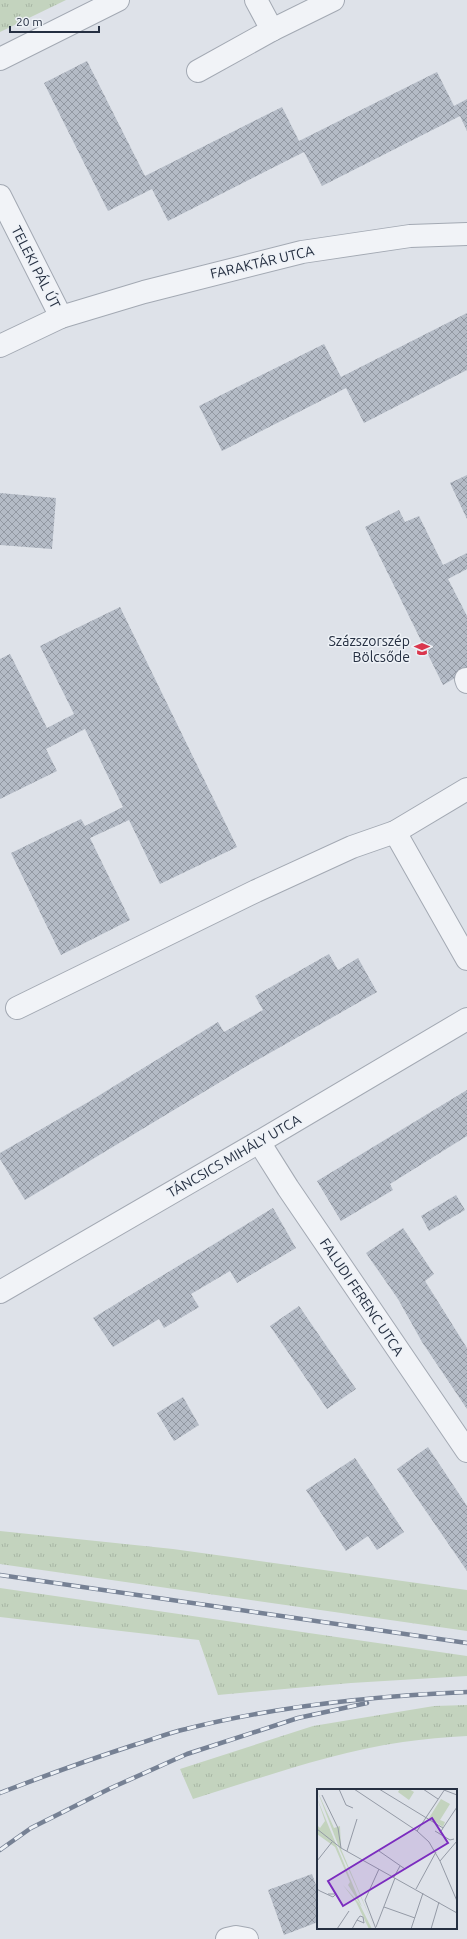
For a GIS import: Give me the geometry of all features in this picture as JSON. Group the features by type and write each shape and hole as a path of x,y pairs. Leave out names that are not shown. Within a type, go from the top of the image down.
{"street":[{"path":"0,59 118,0"},
{"path":"256,0 272,30"},
{"path":"198,71 272,30 333,0"},
{"name":"TELEKI PÁL ÚT","path":"0,196 61,317"},
{"name":"FARAKTÁR UTCA","path":"0,346 61,317 144,292 302,252 410,236 467,234"},
{"path":"16,1008 256,891 352,847 395,832 467,788"},
{"path":"395,832 467,959"},
{"name":"TÁNCSICS MIHÁLY UTCA","path":"0,1292 260,1142 467,1019"},
{"name":"FALUDI FERENC UTCA","path":"260,1142 288,1188 467,1451"},
{"path":"228,1939 236,1937 247,1939"}],"green space":[{"path":"0,0 66,0 0,32"},
{"path":"0,1531 173,1549 467,1590 467,1631 0,1564"},
{"path":"0,1588 467,1656 467,1676 351,1683 218,1695 199,1640 0,1617"},
{"path":"467,1705 467,1736 435,1738 376,1746 297,1766 193,1799 180,1769 313,1726 434,1706"}],"building":[{"path":"87,61 145,176 282,107 299,141 437,72 454,106 467,99 467,131 460,116 322,186 304,152 168,221 152,189 108,211 44,83"},
{"path":"467,313 467,370 364,423 346,388 222,451 199,406 324,344 341,377"},
{"path":"467,475 467,519 450,483"},
{"path":"0,493 56,498 52,549 0,545"},
{"path":"399,510 405,522 419,516 443,565 467,553 467,569 448,579 467,616 467,671 443,685 365,527"},
{"path":"120,607 237,847 160,884 129,820 90,838 130,920 61,955 11,853 81,819 85,826 123,807 85,729 46,749 57,771 0,799 0,659 10,654 47,728 74,714 40,646"},
{"path":"329,954 338,970 358,958 377,992 245,1067 25,1200 0,1159 0,1153 90,1101 218,1022 224,1032 263,1010 255,996"},
{"path":"467,1090 467,1136 390,1184 393,1190 341,1221 317,1181"},
{"path":"456,1195 465,1210 429,1231 421,1216"},
{"path":"273,1208 296,1248 237,1283 230,1271 191,1294 199,1307 164,1328 159,1319 113,1347 93,1318"},
{"path":"403,1228 434,1274 425,1281 467,1348 467,1409 422,1342 398,1299 366,1253"},
{"path":"299,1306 356,1389 327,1409 270,1326"},
{"path":"183,1397 199,1425 174,1441 157,1413"},
{"path":"428,1447 467,1506 467,1571 397,1469"},
{"path":"355,1458 404,1532 377,1550 368,1536 346,1551 306,1490"},
{"path":"312,1874 317,1888 317,1922 284,1935 268,1890"}],"railway":[{"path":"0,1575 467,1643"},
{"path":"0,1793 83,1762 179,1731 221,1721 325,1703 396,1696 467,1692"},
{"path":"0,1850 31,1828 111,1788 187,1754 298,1718 367,1703"}],"place":[{"name":"Százszorszép Bölcsőde","path":"422,649"}]}
